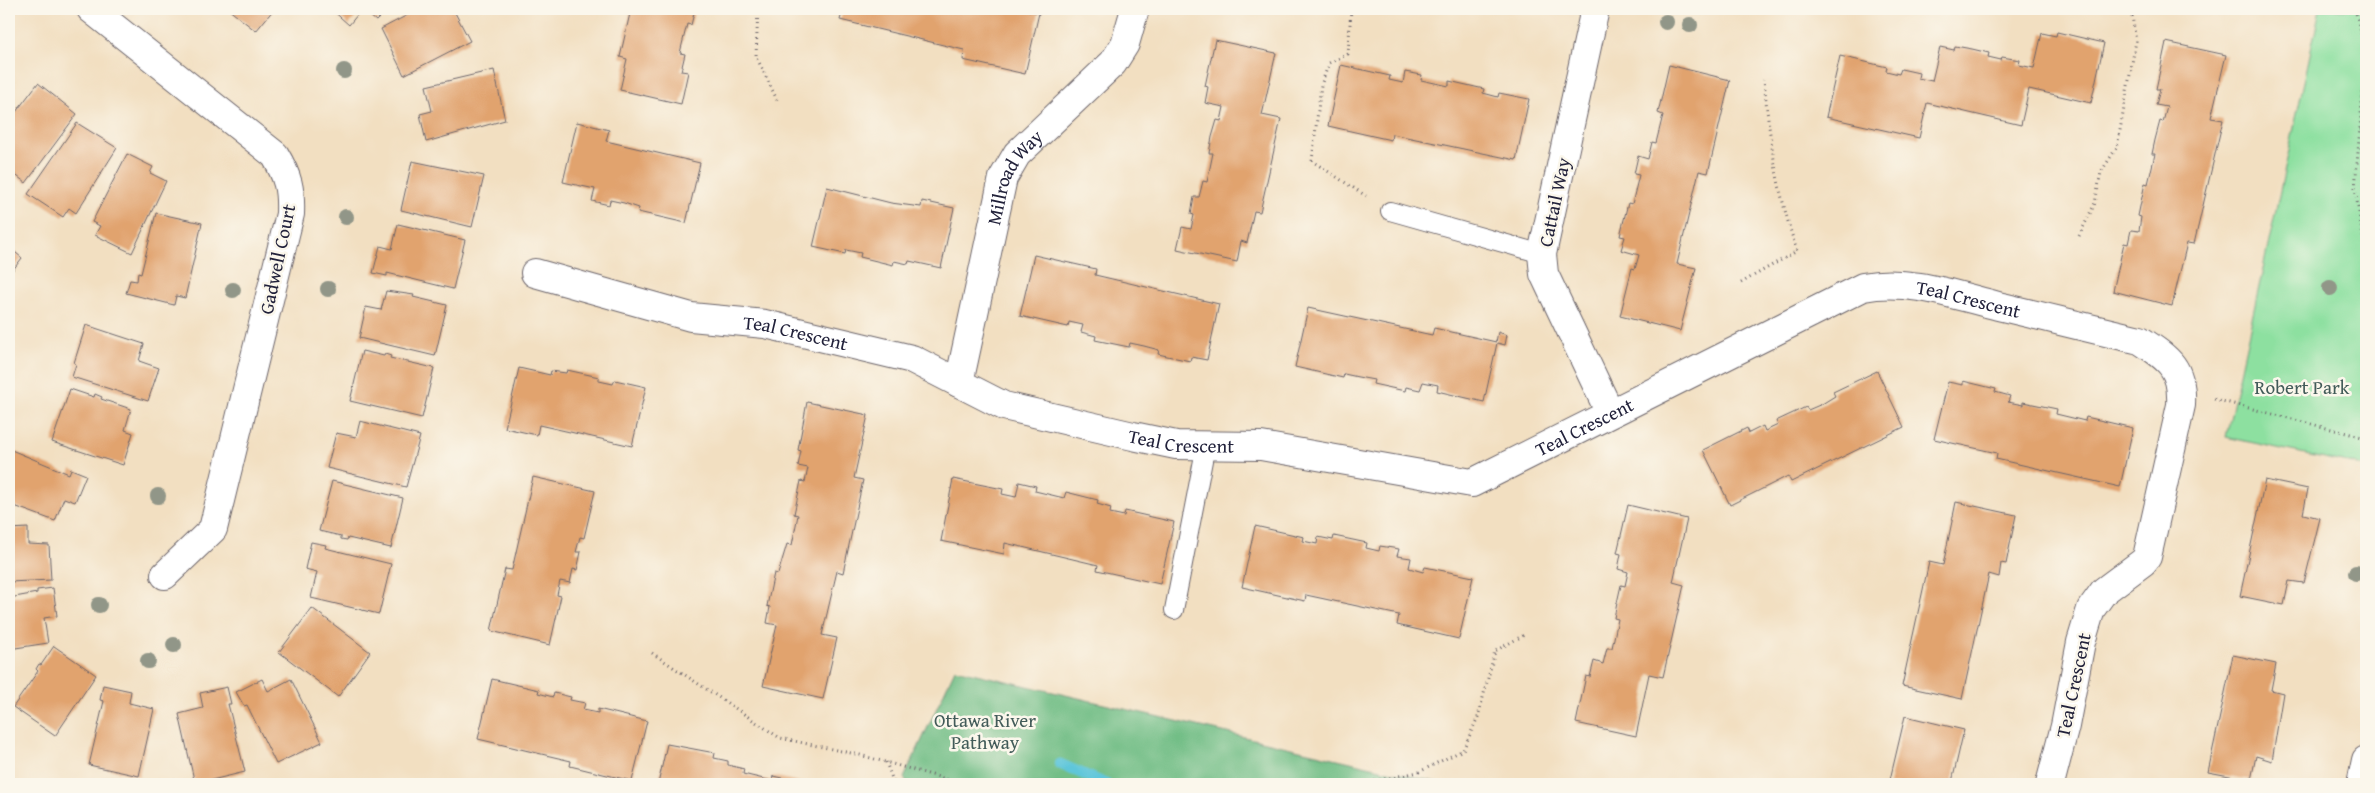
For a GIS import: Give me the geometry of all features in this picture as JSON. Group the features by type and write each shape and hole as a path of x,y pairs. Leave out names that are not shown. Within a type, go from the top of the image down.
{"street":[{"name":"Gadwell Court","path":"91,9 275,155 286,174 291,195 290,214 213,529 165,575"},
{"name":"Millroad Way","path":"959,383 1003,178 1017,154 1113,63 1125,44 1134,9"},
{"name":"Cattail Way","path":"1595,9 1542,254 1544,274 1610,413"},
{"name":"Teal Crescent","path":"535,273 691,317 765,324 912,359 1004,406 1176,444 1261,446 1472,483 1863,287 1882,283 1898,283 2140,340 2160,353 2176,370 2182,391 2181,405 2147,557 2104,591 2091,609 2081,642 2066,726 2050,784"},
{"path":"2361,784 2366,760"}],"lane":[{"path":"1390,211 1542,254"},
{"path":"1174,610 1206,445"}],"path":[{"path":"758,9 756,56 777,100"},
{"path":"1351,9 1348,54 1329,63 1321,85 1312,161 1390,211"},
{"path":"2079,236 2095,204 2101,172 2117,147 2136,41 2131,9"},
{"path":"2355,9 2366,53 2355,189 2366,255"},
{"path":"1741,283 1797,251 1785,216 1770,142 1764,79"},
{"path":"2360,129 2366,130"},
{"path":"2182,391 2366,438"},
{"path":"1360,784 1419,772 1463,750 1478,717 1495,651 1524,636"},
{"path":"652,653 780,738 885,762 964,784"},
{"path":"885,762 894,784"}],"green space":[{"name":"Robert Park","path":"2320,9 2366,9 2366,467 2226,437"},
{"name":"Ottawa River Pathway","path":"955,669 1444,784 909,784 904,778"}],"building":[{"path":"228,9 274,9 256,31"},
{"path":"331,9 362,9 349,25"},
{"path":"362,9 388,9 376,21"},
{"path":"419,9 453,9 470,41 404,75 381,29"},
{"path":"631,9 695,9 691,25 687,24 680,53 685,54 681,71 688,72 681,104 620,90 627,59 620,57"},
{"path":"828,9 1021,9 1039,13 1025,74 963,60 964,50 840,20 842,13"},
{"path":"2057,32 2104,43 2091,103 2029,89 2021,125 1927,103 1919,138 1826,117 1840,56 1887,67 1886,71 1899,74 1901,69 1919,73 1918,78 1932,81 1940,47 1954,50 1955,46 1972,49 1989,53 1988,57 2001,60 2002,57 2020,60 2019,65 2034,68 2042,33 2056,36"},
{"path":"1215,40 1276,53 1262,115 1281,119 1260,212 1254,211 1247,243 1241,241 1237,262 1177,249 1182,227 1191,229 1194,215 1191,214 1194,197 1199,197 1203,181 1207,182 1213,153 1209,153 1212,137 1217,120 1221,121 1224,107 1205,103 1208,87 1205,86"},
{"path":"2166,42 2226,55 2211,118 2223,120 2194,244 2187,243 2172,306 2113,291 2124,243 2128,244 2131,230 2139,231 2141,217 2138,216 2145,183 2148,184 2155,154 2152,154 2155,140 2160,121 2163,122 2167,107 2156,105 2160,89 2156,89"},
{"path":"1341,65 1390,76 1389,80 1403,83 1405,72 1422,75 1421,80 1449,86 1449,81 1484,89 1483,93 1498,97 1499,93 1529,99 1516,160 1392,134 1391,140 1328,126"},
{"path":"1669,65 1730,80 1708,173 1699,171 1677,264 1696,268 1680,331 1620,316 1632,268 1635,269 1639,255 1621,250 1625,237 1620,236 1628,203 1632,204 1639,175 1634,174 1638,156 1648,159 1652,142 1656,143 1663,115 1658,113"},
{"path":"494,70 505,120 426,142 420,114 432,111 426,86"},
{"path":"38,83 77,114 26,183 9,170 9,121"},
{"path":"577,122 609,130 606,141 700,163 686,223 638,212 639,208 624,203 610,200 609,205 592,201 595,189 563,182"},
{"path":"77,123 117,148 76,213 69,208 63,217 28,194"},
{"path":"127,154 153,167 150,173 166,181 132,253 95,235 100,226 92,222"},
{"path":"412,161 484,176 472,227 401,210"},
{"path":"827,187 891,203 921,207 922,201 954,208 941,268 909,261 908,264 894,261 893,265 860,257 861,253 846,250 845,254 813,247"},
{"path":"156,213 202,223 185,298 176,296 174,305 126,293 130,280 137,281 138,273 141,274"},
{"path":"398,224 465,240 453,289 387,273 387,276 373,273 380,246 392,249"},
{"path":"9,247 22,258 9,275"},
{"path":"1034,255 1096,269 1095,275 1219,304 1207,360 1191,357 1190,361 1158,354 1159,350 1144,346 1130,343 1129,347 1095,340 1096,336 1081,332 1083,325 1069,322 1068,327 1020,316"},
{"path":"386,291 414,295 413,297 447,305 435,356 359,338 366,307 381,310"},
{"path":"1308,308 1432,335 1434,328 1496,342 1498,332 1507,335 1505,345 1497,343 1484,402 1437,391 1438,385 1423,382 1420,390 1406,387 1405,391 1373,384 1374,380 1344,374 1343,378 1295,367"},
{"path":"86,325 144,344 139,361 159,368 148,401 72,377 76,364 74,363"},
{"path":"362,351 384,356 385,354 391,356 390,358 434,368 422,418 350,401"},
{"path":"519,368 550,375 551,371 566,373 567,370 599,377 599,381 613,384 615,380 646,387 632,446 539,425 537,435 505,428"},
{"path":"1877,371 1904,427 1791,482 1788,476 1730,505 1703,450 1747,428 1749,433 1763,426 1765,431 1778,425 1776,421 1806,407 1808,410 1822,404 1835,396 1833,392"},
{"path":"1963,381 1996,389 1995,392 2010,396 2008,402 2023,405 2023,402 2057,409 2056,414 2085,421 2086,417 2133,428 2120,487 1996,459 1997,453 1934,439 1948,382 1963,385"},
{"path":"70,389 94,397 95,394 102,397 101,399 131,409 125,430 133,433 123,465 52,442"},
{"path":"807,402 868,415 854,478 863,480 843,573 837,571 822,635 837,638 823,699 763,686 777,625 767,623 770,607 767,606 774,573 778,574 787,544 792,545 798,515 794,514 801,481 805,482 808,468 798,466 801,451 798,450"},
{"path":"360,421 420,436 406,487 327,468 336,433 356,437"},
{"path":"9,449 69,474 71,469 86,475 75,502 64,498 55,521 9,504"},
{"path":"533,477 595,491 584,538 580,537 576,552 581,552 577,570 573,569 570,583 560,581 557,595 561,596 550,645 491,631 505,569 512,570"},
{"path":"953,479 1003,489 1002,494 1016,497 1019,482 1036,486 1035,491 1064,498 1066,492 1098,500 1097,504 1111,508 1110,513 1124,516 1125,511 1174,522 1160,584 1097,570 1098,565 1005,543 1004,554 941,541"},
{"path":"2265,480 2308,489 2303,514 2320,518 2304,583 2289,581 2284,605 2240,596"},
{"path":"332,481 403,498 391,548 348,538 347,540 341,539 341,536 319,531"},
{"path":"1956,502 2016,515 2006,564 2001,563 1999,577 1989,574 1962,699 1902,686 1929,562 1943,565"},
{"path":"1628,505 1687,519 1673,582 1684,585 1663,677 1649,674 1636,736 1576,723 1586,676 1590,677 1594,661 1603,664 1607,648 1612,648 1618,619 1614,618 1617,603 1621,585 1625,586 1628,572 1618,569 1621,554 1617,553"},
{"path":"1255,526 1304,537 1303,541 1317,544 1318,537 1333,540 1334,536 1367,543 1366,548 1379,551 1380,546 1399,549 1397,556 1411,558 1409,568 1423,572 1425,567 1473,577 1459,639 1397,625 1399,615 1306,595 1305,601 1242,587"},
{"path":"28,528 28,544 49,545 51,580 9,582 9,529"},
{"path":"311,542 326,545 325,548 391,564 379,614 311,598 317,572 305,569"},
{"path":"53,588 57,616 44,618 48,643 9,649 9,598 37,593 37,590"},
{"path":"312,608 370,652 338,697 279,652"},
{"path":"54,646 96,675 55,736 13,707 38,671 36,669 39,664 41,665"},
{"path":"2233,655 2276,664 2271,690 2283,693 2272,761 2256,756 2251,780 2208,772"},
{"path":"262,679 268,691 291,679 322,742 276,764 247,705 244,706 236,692"},
{"path":"492,679 539,690 538,693 553,697 554,693 571,697 570,700 585,703 583,710 598,713 598,709 647,721 632,781 570,766 571,761 478,739"},
{"path":"103,685 131,691 129,703 154,709 139,776 89,765 104,701 100,700"},
{"path":"227,687 231,704 228,704 245,772 195,784 179,714 203,708 200,693"},
{"path":"1905,716 1964,730 1952,782 1947,781 1947,784 1889,784"},
{"path":"667,744 715,753 714,758 728,761 728,765 744,769 743,774 772,781 773,776 808,784 658,784"}],"waterway":[{"path":"1060,764 1106,784"}]}
